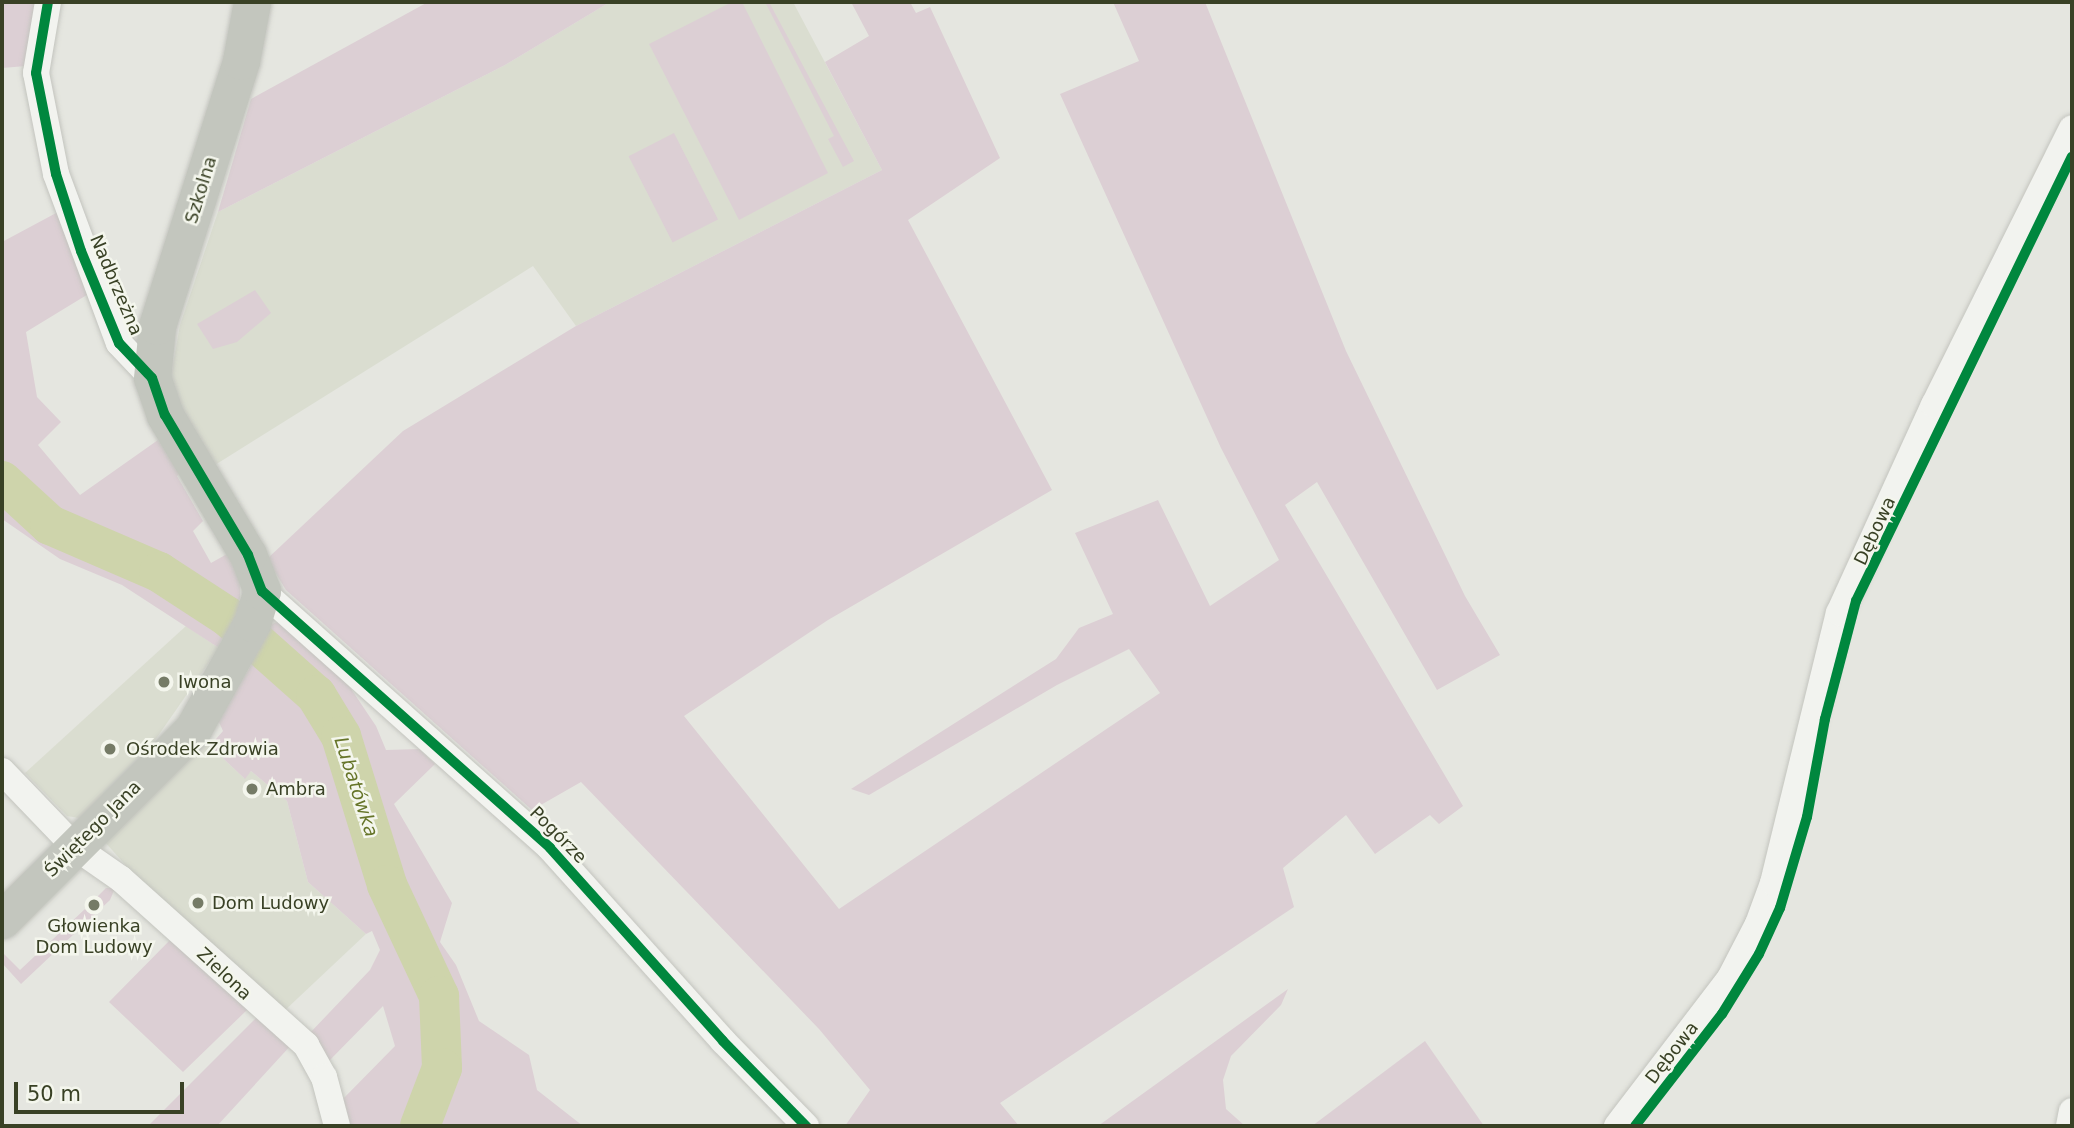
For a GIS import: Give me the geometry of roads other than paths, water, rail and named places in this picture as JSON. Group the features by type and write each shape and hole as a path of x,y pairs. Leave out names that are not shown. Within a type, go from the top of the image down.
{"street":[{"name":"Nadbrzeżna","path":"48,2 36,72 56,174 119,343 152,378 165,415 248,555 257,607"},
{"name":"Szkolna","path":"152,378 157,326 241,61 252,2"},
{"name":"Dębowa","path":"1617,1126 1730,978 1758,924 1773,883 1839,613 1934,405 2072,128"},
{"name":"Świętego Jana","path":"2,920 193,729 231,663 257,607"},
{"name":"Pogórze","path":"257,607 550,848 723,1041 806,1126"},
{"name":"Zielona","path":"2,771 75,847 121,879 306,1045 324,1077 337,1126"},
{"path":"2069,1126 2072,1111"}],"waterway":[{"name":"Lubatówka","path":"2,481 50,525 159,572 228,617 316,695 341,736 387,885 439,996 442,1068 420,1126"}],"place":[{"name":"Iwona","path":"164,682"},
{"name":"Ośrodek Zdrowia","path":"110,749"},
{"name":"Ambra","path":"252,789"},
{"name":"Dom Ludowy","path":"198,903"},
{"name":"Głowienka Dom Ludowy","path":"94,905"}]}
